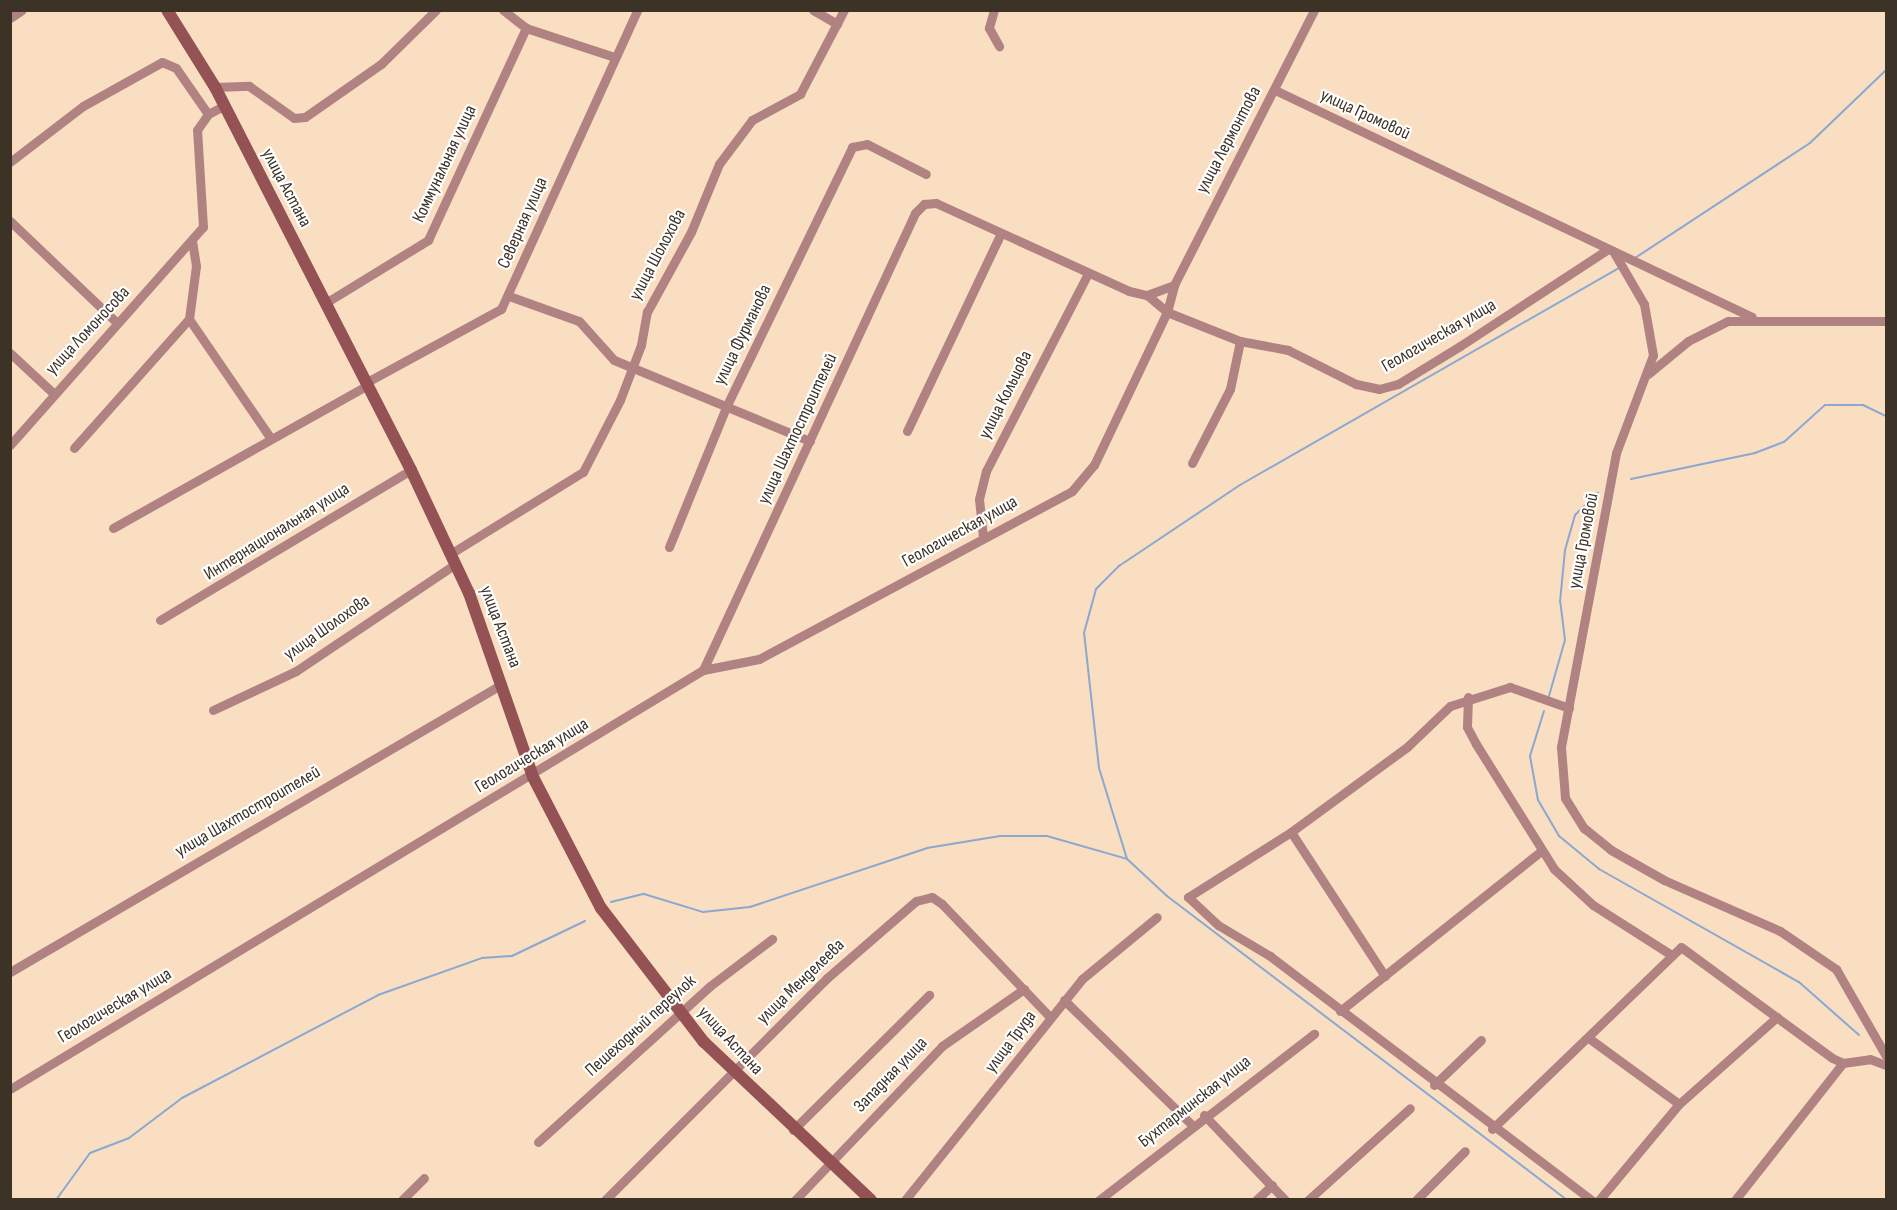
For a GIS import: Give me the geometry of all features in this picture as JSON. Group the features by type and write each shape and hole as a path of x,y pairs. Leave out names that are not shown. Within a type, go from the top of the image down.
{"street":[{"path":"10,18 22,10"},
{"name":"улица Астана","path":"167,10 214,87 327,302 411,470 453,559 502,684 533,777 601,908 680,1014 732,1072 871,1200"},
{"path":"214,87 249,86 294,118 305,117 381,63 436,10"},
{"path":"502,10 526,28 614,57"},
{"name":"Северная улица","path":"113,528 269,436 487,321 508,296 614,57 638,10"},
{"path":"813,10 837,24"},
{"name":"улица Шолохова","path":"213,710 296,671 453,559 584,472 633,366 647,312 732,144 752,120 800,94 844,10"},
{"path":"994,10 989,28 999,46"},
{"name":"улица Лермонтова","path":"1084,483 1167,312 1174,285 1314,10"},
{"name":"Коммунальная улица","path":"327,302 428,240 526,28"},
{"path":"10,162 83,106 162,62 176,68 208,114 224,106"},
{"name":"улица Громовой","path":"1275,90 1611,250 1636,286 1650,323 1653,355 1647,376 1616,453 1569,708 1560,776 1584,828 1664,880 1809,947 1836,969 1887,1056"},
{"name":"улица Ломоносова","path":"10,446 53,393 192,242 204,217 195,144 208,114"},
{"name":"улица Фурманова","path":"669,547 727,405 857,142 926,174"},
{"name":"улица Шахтостроителей","path":"703,670 924,204 936,203 1000,235"},
{"path":"10,221 117,323"},
{"path":"907,431 1000,235 1087,275 1147,295 1174,285"},
{"name":"улица Ломоносова","path":"189,319 196,266 192,242"},
{"path":"1611,250 1752,317"},
{"name":"Геологическая улица","path":"1147,295 1167,312 1240,341 1288,350 1356,384 1379,389 1398,384 1611,250"},
{"name":"улица Кольцова","path":"983,537 979,499 986,471 1087,275"},
{"path":"508,296 579,321 614,360 810,441"},
{"path":"1647,376 1688,341 1728,321 1752,317 1887,321"},
{"path":"74,448 189,319 269,436"},
{"path":"1192,463 1230,389 1240,341"},
{"path":"10,353 53,393"},
{"name":"Интернациональная улица","path":"160,620 411,470"},
{"name":"Геологическая улица","path":"10,1089 371,868 533,777 703,670 759,659 1084,483"},
{"name":"улица Шахтостроителей","path":"10,972 502,684"},
{"path":"1569,708 1510,687 1468,698 1433,717 1407,747 1291,832 1188,897 1218,925 1270,956 1492,1129 1592,1200"},
{"path":"1468,698 1467,727 1541,851 1593,905 1670,954"},
{"path":"1291,832 1385,976"},
{"path":"1340,1011 1541,851"},
{"name":"улица Менделеева","path":"605,1200 827,978 925,898 942,904 1024,988"},
{"name":"улица Труда","path":"905,1200 1064,1000 1103,958 1157,917"},
{"name":"Пешеходный переулок","path":"538,1142 680,1014 771,939"},
{"path":"1492,1129 1590,1039 1670,954 1681,947 1843,1063"},
{"path":"1024,988 1050,1017"},
{"name":"Западная улица","path":"795,1200 942,1046 1024,988"},
{"path":"793,1130 928,995"},
{"path":"1064,1000 1191,1124"},
{"path":"1599,1200 1679,1104 1778,1017"},
{"name":"Бухтарминская улица","path":"1099,1200 1191,1124 1314,1034"},
{"path":"1590,1039 1679,1104"},
{"path":"1434,1085 1481,1040"},
{"path":"1735,1200 1843,1063 1870,1059 1887,1065"},
{"path":"1308,1200 1410,1107"},
{"path":"1204,1115 1285,1200"},
{"path":"1416,1200 1465,1151"},
{"path":"402,1200 423,1178"},
{"path":"1256,1200 1272,1185"}],"waterway":[{"path":"1635,258 1810,143 1886,70"},
{"path":"1567,1200 1167,896 1127,859 1099,768 1084,633 1096,589 1119,566 1240,485 1620,267"},
{"path":"1631,479 1755,453 1784,442 1825,405 1863,405 1886,416"},
{"path":"1549,696 1565,640 1560,602 1565,550 1575,515 1598,493"},
{"path":"1544,711 1530,756 1538,800 1559,836 1599,869 1799,982 1859,1035"},
{"path":"611,902 644,894 703,912 750,907 927,848 1000,836 1047,836 1127,859"},
{"path":"56,1200 90,1153 129,1138 182,1098 378,995 482,958 512,956 585,921"}]}
